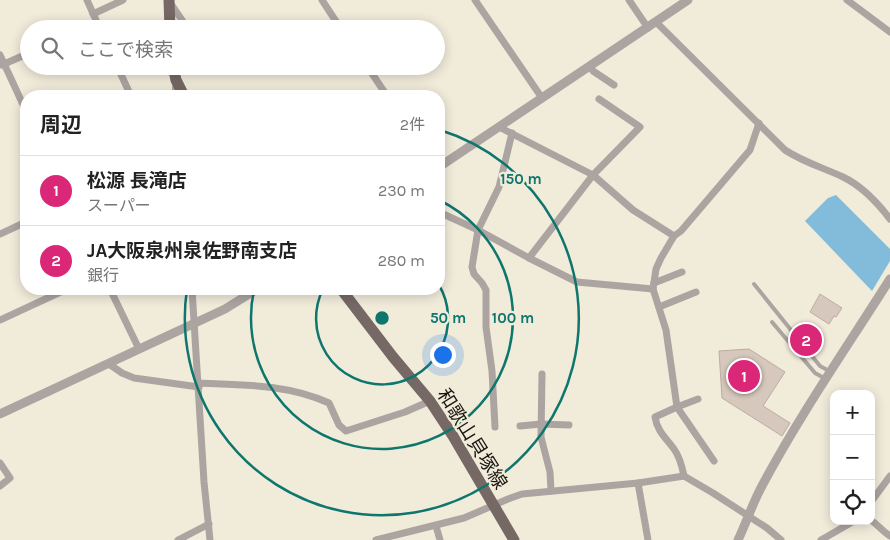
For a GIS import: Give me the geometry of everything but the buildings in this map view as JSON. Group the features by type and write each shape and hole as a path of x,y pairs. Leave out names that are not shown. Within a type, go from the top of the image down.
{"main road":[{"path":"169,1 170,20"},
{"path":"175,75 181,90"},
{"name":"和歌山貝塚線","path":"349,295 393,357 430,401 453,436 514,540"}],"street":[{"path":"87,0 96,20"},
{"path":"93,14 123,0"},
{"path":"322,0 335,20"},
{"path":"475,0 542,98"},
{"path":"629,0 648,28"},
{"path":"445,164 688,0"},
{"path":"847,0 890,32"},
{"path":"169,1 182,20"},
{"path":"656,22 786,150 797,158 844,178 864,191 876,201 890,219"},
{"path":"0,55 2,65 20,100"},
{"path":"2,65 20,56"},
{"path":"590,66 593,72 614,85"},
{"path":"121,75 128,90"},
{"path":"373,75 383,90"},
{"path":"175,90 176,80"},
{"path":"529,258 593,175 640,127 598,99"},
{"path":"714,461 677,407 666,330 653,286 656,268 674,236 682,231 750,150 759,123"},
{"path":"499,127 593,175 633,210 674,236"},
{"path":"495,427 492,371 486,327 486,290 474,274 472,267 478,230 499,187 512,133"},
{"path":"445,215 577,282 653,286 682,272"},
{"path":"0,234 20,225"},
{"path":"738,540 763,484 828,376 890,279"},
{"path":"659,307 696,292"},
{"path":"0,320 54,295"},
{"path":"113,295 139,349"},
{"path":"193,295 204,482 210,540"},
{"path":"0,413 225,310 248,295"},
{"path":"109,364 122,373 134,378 199,385 280,388 298,391 329,403 339,425 346,431 405,412 430,401"},
{"path":"542,374 541,437 550,472 552,491"},
{"path":"684,476 682,464 675,450 657,426 655,417 698,399"},
{"path":"520,426 541,424 569,425"},
{"path":"0,463 10,478 0,486"},
{"path":"376,540 464,518 522,494 638,483 684,476 714,492 767,528 781,540"},
{"path":"875,497 890,476"},
{"path":"638,483 648,540"},
{"path":"875,523 879,529 890,536"},
{"path":"178,540 209,524"},
{"path":"821,540 847,525"},
{"path":"436,526 440,540"}],"lane":[{"path":"754,284 828,376"},
{"path":"772,322 815,373 828,376"}],"water":[{"path":"836,195 890,249 890,261 872,291 805,221 828,198"}],"place":[{"name":"JA大阪泉州泉佐野南支店","path":"806,340"},
{"name":"松源 長滝店","path":"744,376"}]}
